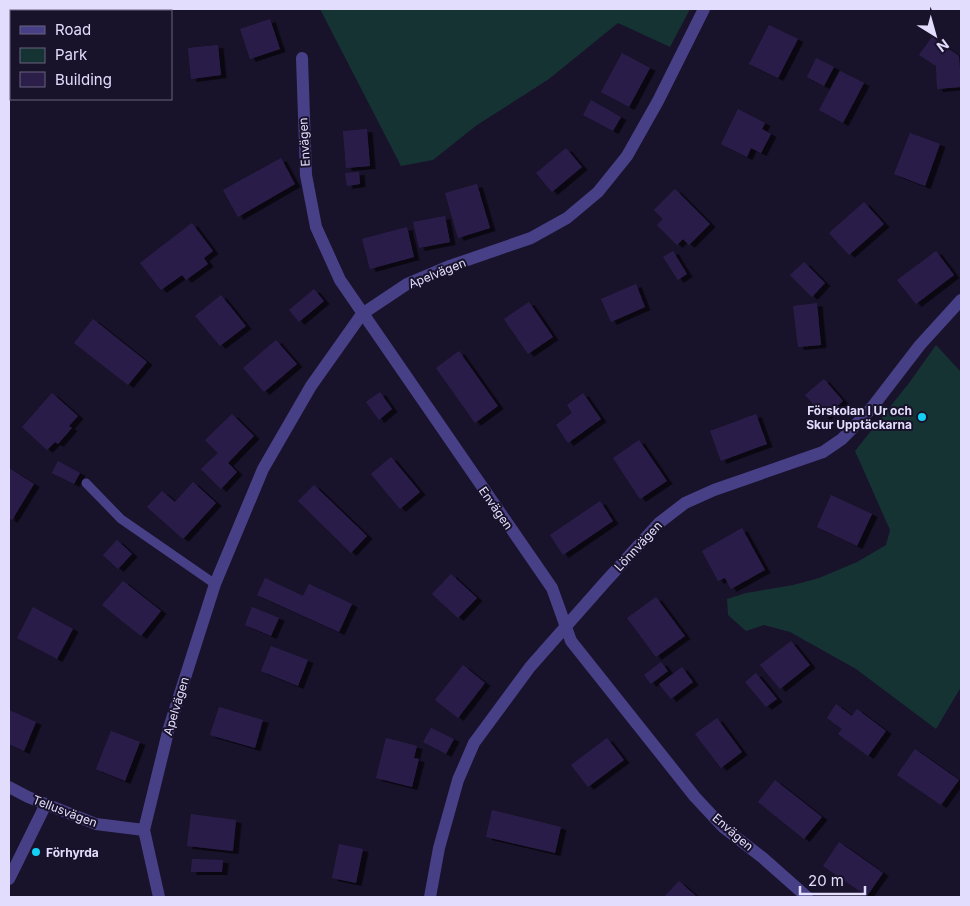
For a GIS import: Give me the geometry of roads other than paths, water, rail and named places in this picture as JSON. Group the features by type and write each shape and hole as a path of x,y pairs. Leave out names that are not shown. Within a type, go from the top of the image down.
{"street":[{"name":"Apelvägen","path":"144,830 169,728 215,584 263,469 311,386 362,314 407,284 447,267 531,238 567,218 598,192 627,156 658,101 704,9"},
{"name":"Envägen","path":"302,58 306,175 316,227 340,280 552,588 572,641 695,797 723,827 764,858 807,897"},
{"name":"Lönnvägen","path":"430,897 439,848 458,780 474,743 530,667 566,626 659,523 685,503 714,490 823,452 842,439 870,410 920,345 961,300"},
{"name":"Tellusvägen","path":"9,787 96,824 144,830"},
{"path":"9,879 46,804"},
{"path":"144,830 159,897"}],"lane":[{"path":"86,483 121,519 215,584"}],"place":[{"name":"Förskolan I Ur och Skur Upptäckarna","path":"922,417"},
{"name":"Förhyrda","path":"36,852"}]}
